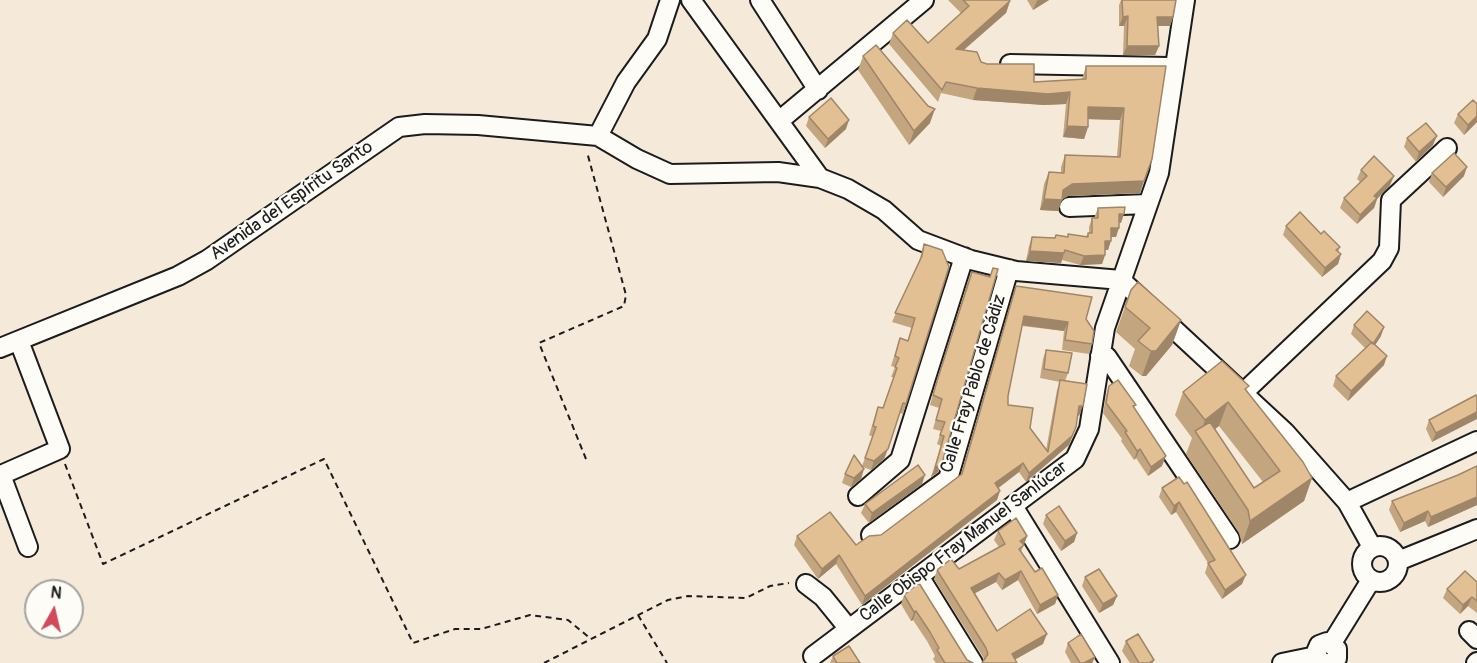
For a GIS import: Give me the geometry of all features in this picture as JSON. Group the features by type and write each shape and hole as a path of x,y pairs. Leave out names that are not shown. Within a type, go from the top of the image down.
{"street":[{"path":"670,0 657,39 626,82 592,136 670,174 778,172 820,178 848,189 884,210 918,240 964,257 1009,269 1121,280 1285,432 1347,502 1372,547"},
{"path":"691,0 820,178"},
{"path":"760,0 818,90"},
{"path":"779,121 924,0"},
{"name":"Calle Obispo Fray Manuel Sanlúcar","path":"813,656 1075,459 1089,429 1105,328 1159,173 1185,0"},
{"path":"873,43 888,60"},
{"path":"996,64 1176,67"},
{"name":"Avenida del Espíritu Santo","path":"0,348 178,276 207,260 399,127 425,124 478,124 592,136"},
{"path":"1243,393 1382,261 1389,248 1391,200 1447,148"},
{"path":"1069,207 1149,204"},
{"path":"858,496 900,460 964,257"},
{"name":"Calle Fray Pablo de Cádiz","path":"871,535 948,479 1009,269"},
{"path":"19,341 60,449 2,475 28,547"},
{"path":"1100,356 1107,357 1230,539"},
{"path":"1347,502 1477,441"},
{"path":"1013,506 1110,663"},
{"path":"1398,561 1477,529"},
{"path":"1372,547 1389,548 1398,561 1396,571 1390,578 1381,582 1371,580 1363,572 1362,560 1372,547"},
{"path":"920,576 973,663"},
{"path":"1282,663 1329,658 1371,580"},
{"name":"Calle Obispo Fray Manuel Sanlúcar","path":"806,584 823,597 849,629"}],"path":[{"path":"586,459 538,343 624,306 626,295 587,160 592,136"},
{"path":"60,449 104,564 324,459 413,643 455,629 481,629 530,615 568,620 591,639"},
{"path":"544,663 678,597 746,598 776,585 806,584"},
{"path":"638,615 667,663"}],"building":[{"path":"963,0 1010,1 956,49 977,52 981,62 987,64 1034,64 1034,82 1086,79 1086,66 1166,66 1152,159 1144,181 1072,184 1063,190 1062,200 1044,199 1049,172 1064,173 1065,155 1120,157 1124,108 1088,107 1088,127 1067,126 1070,92 1048,94 977,88 946,82 942,90 893,33 907,20 928,43 969,6"},
{"path":"1122,0 1176,0 1173,17 1157,17 1159,46 1127,46 1128,16 1123,17"},
{"path":"876,45 928,106 935,109 914,131 863,56"},
{"path":"831,98 849,120 828,139 809,117"},
{"path":"1473,100 1477,104 1477,116 1468,125 1458,114"},
{"path":"1426,123 1437,136 1419,152 1407,138"},
{"path":"1454,153 1467,167 1446,187 1432,173"},
{"path":"1374,156 1394,176 1374,196 1377,198 1360,215 1344,198 1367,176 1361,170"},
{"path":"1125,207 1124,214 1119,214 1119,228 1111,228 1111,241 1105,241 1105,255 1084,256 1065,250 1064,253 1030,251 1032,237 1055,238 1056,235 1068,237 1068,234 1088,237 1088,233 1092,233 1092,218 1098,218 1098,208"},
{"path":"1300,212 1321,234 1324,231 1340,247 1336,250 1341,254 1325,268 1286,226"},
{"path":"924,244 942,250 949,267 906,404 903,403 888,449 874,461 865,458 876,427 873,426 878,407 883,408 897,368 895,367 899,358 895,356 900,338 908,341 915,318 895,313 922,256"},
{"path":"993,268 998,269 942,463 935,468 944,436 940,435 945,422 936,420 942,399 933,395 937,381 972,272 990,277"},
{"path":"1138,282 1181,320 1156,351 1151,351 1138,341 1150,328 1125,307 1131,290"},
{"path":"1016,286 1092,297 1086,319 1094,331 1092,344 1065,340 1068,322 1024,316 1008,396 1008,405 1033,408 1030,428 1048,452 1060,380 1087,384 1083,406 1079,406 1076,427 1072,436 1029,473 1023,463 995,483 1000,491 865,596 839,555 822,569 797,536 830,512 856,545 869,536 881,535 962,474"},
{"path":"1367,311 1384,327 1373,344 1354,325"},
{"path":"1372,342 1387,356 1351,391 1336,376"},
{"path":"1046,350 1072,353 1068,373 1044,369"},
{"path":"1222,361 1249,386 1245,389 1303,462 1312,478 1250,521 1248,510 1195,431 1210,422 1254,488 1280,471 1228,402 1205,420 1183,392"},
{"path":"1118,380 1136,405 1133,406 1166,456 1151,467 1140,449 1137,451 1125,432 1127,431 1106,403 1109,386"},
{"path":"1476,395 1477,412 1436,433 1429,420"},
{"path":"854,455 864,469 854,478 845,474"},
{"path":"918,465 925,475 872,513 865,504"},
{"path":"1477,466 1477,497 1431,517 1428,511 1404,523 1392,501"},
{"path":"1179,477 1184,484 1187,482 1246,575 1225,590 1208,563 1215,560 1179,502 1174,506 1162,488"},
{"path":"1059,506 1077,533 1065,541 1046,515"},
{"path":"1016,518 1027,536 1020,541 1024,545 1019,549 1035,572 1042,568 1058,595 1040,605 1021,571 1005,580 999,573 971,588 997,631 1030,609 1047,634 1012,654 1017,663 982,663 988,654 986,648 937,570 951,559 959,569 1005,544 998,531"},
{"path":"1099,569 1117,596 1103,604 1085,577"},
{"path":"1465,571 1477,582 1477,601 1472,597 1463,605 1447,589"},
{"path":"919,583 967,660 973,663 945,663 930,632 904,595"},
{"path":"1081,634 1095,657 1084,663 1080,663 1068,643"},
{"path":"1138,634 1154,660 1149,663 1139,663 1126,641"},
{"path":"849,646 860,663 837,663 833,656"}]}
